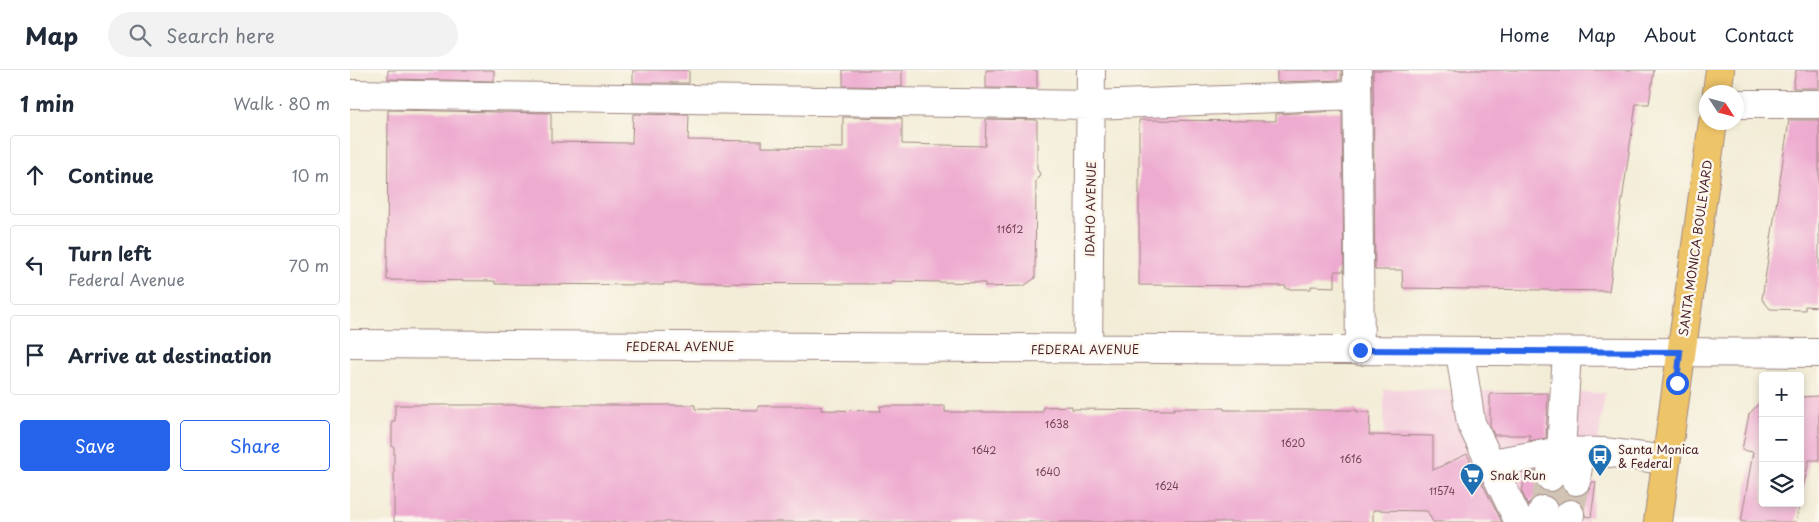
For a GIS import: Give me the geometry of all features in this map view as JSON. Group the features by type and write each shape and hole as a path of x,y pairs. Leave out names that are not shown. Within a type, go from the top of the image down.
{"main road":[{"path":"1718,85 1720,70"},
{"name":"SANTA MONICA BOULEVARD","path":"1658,522 1712,130"}],"street":[{"name":"IDAHO AVENUE","path":"1088,349 1091,70"},
{"path":"350,94 1091,105 1357,82 1360,350"},
{"path":"1744,104 1819,104"},
{"name":"FEDERAL AVENUE","path":"350,344 1819,353"},
{"path":"1460,352 1471,423 1492,463 1534,518"},
{"path":"1565,462 1567,352"},
{"path":"1492,463 1565,462 1604,452 1666,460"}],"shaded area":[{"path":"1384,389 1605,393 1587,522 1385,522"}],"building":[{"path":"388,70 494,70 494,81 388,79"},
{"path":"633,70 689,70 689,83 633,83"},
{"path":"843,70 902,70 902,87 843,86"},
{"path":"986,70 1037,70 1037,89 986,88"},
{"path":"1277,70 1341,70 1341,80 1277,82"},
{"path":"1373,70 1654,70 1649,104 1636,104 1609,291 1403,288 1402,270 1375,270"},
{"path":"1796,70 1819,70 1819,88 1793,88"},
{"path":"388,110 551,113 551,142 632,143 633,114 689,115 688,140 762,141 762,147 843,148 843,117 902,118 902,144 985,146 986,119 1037,120 1037,169 1040,174 1036,181 1035,278 1024,286 985,287 985,283 891,281 891,284 664,283 664,285 495,284 495,281 387,280"},
{"path":"1342,111 1344,271 1335,271 1335,287 1311,286 1311,289 1286,289 1286,286 1139,285 1139,120 1276,121 1276,114"},
{"path":"1789,120 1819,120 1819,307 1805,306 1805,310 1770,309 1762,299"},
{"path":"1548,393 1546,438 1529,441 1530,435 1494,435 1490,426 1490,394"},
{"path":"1819,396 1819,460 1809,460 1804,483 1804,417 1804,397"},
{"path":"1759,403 1759,507 1799,507 1796,522 1741,522 1753,452 1742,450 1749,414"},
{"path":"395,405 695,405 695,409 758,410 758,406 821,406 821,410 881,411 880,406 945,406 945,412 1043,412 1043,407 1072,406 1072,409 1174,410 1174,408 1224,408 1224,410 1357,410 1357,412 1370,412 1369,435 1433,436 1433,470 1467,454 1502,522 1433,522 1427,511 1373,510 1373,522 394,522 392,421 395,421"},
{"path":"1535,471 1535,482 1540,489 1547,492 1555,492 1562,487 1567,494 1581,496 1589,490 1592,482 1596,482 1591,517 1585,516 1584,508 1579,501 1572,499 1564,499 1558,505 1553,498 1546,495 1538,495 1531,500 1528,506 1522,492 1525,473"}],"tunnel":[{"path":"1543,510 1550,477"},
{"path":"1570,514 1576,481"}],"place":[{"name":"Santa Monica & Federal","path":"1600,477"},
{"name":"Snak Run","path":"1472,496"}],"route":[{"path":"1360,350 1680,352 1677,383"}]}
